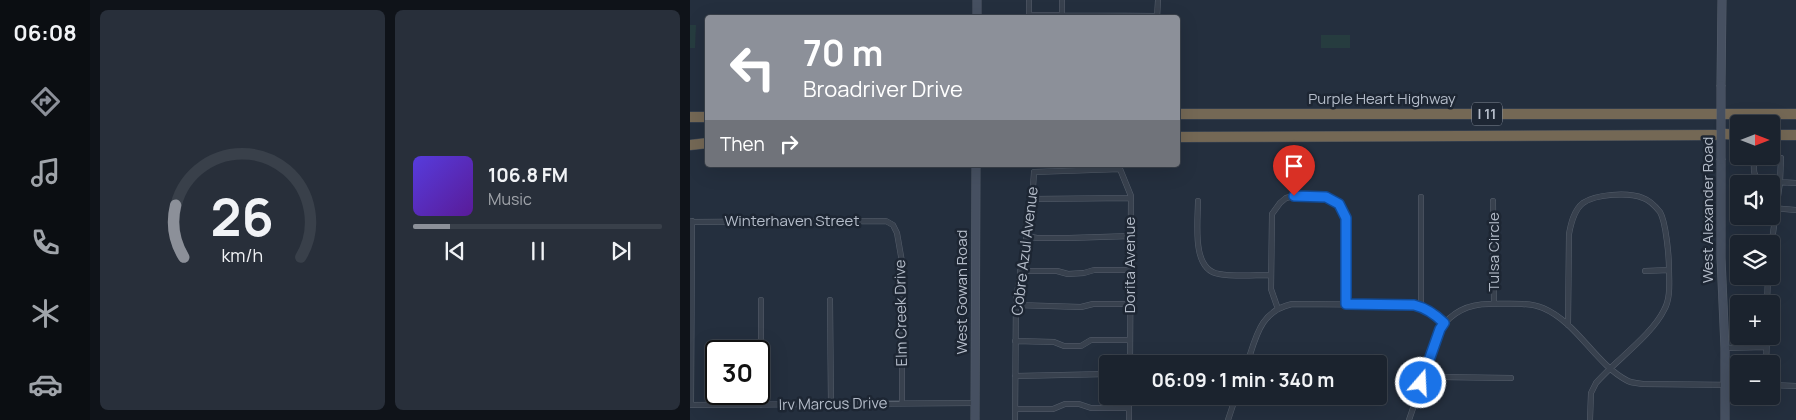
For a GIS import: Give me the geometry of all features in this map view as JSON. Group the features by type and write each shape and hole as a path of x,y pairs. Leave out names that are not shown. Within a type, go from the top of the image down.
{"highway":[{"name":"Purple Heart Highway","path":"1180,114 1796,114"},
{"path":"690,117 705,117"},
{"name":"I 11","path":"1180,137 1730,134"},
{"path":"1780,135 1796,135"},
{"path":"690,141 705,142"},
{"path":"690,145 705,142"}],"main road":[{"path":"976,15 977,0"},
{"name":"West Alexander Road","path":"1722,0 1721,258 1725,348 1725,420"},
{"name":"West Gowan Road","path":"975,420 976,167"}],"street":[{"path":"1029,0 1029,15"},
{"path":"1062,0 1062,15"},
{"path":"1158,0 1158,15"},
{"path":"1781,158 1780,182 1796,183"},
{"name":"Cobre Azul Avenue","path":"1015,420 1016,305 1032,199 1034,172 1120,169"},
{"name":"Dorita Avenue","path":"1120,169 1131,198 1130,355"},
{"path":"1568,325 1569,234 1571,222 1581,205 1596,197 1630,195 1643,198 1651,203 1663,218 1669,259 1669,298 1664,310 1652,326 1596,383 1592,393 1590,420"},
{"path":"1278,309 1271,289 1272,214 1286,198 1294,196 1326,197 1339,204 1346,218 1346,304"},
{"path":"1421,196 1421,307"},
{"path":"1032,199 1131,198"},
{"name":"Tulsa Circle","path":"1493,201 1494,304"},
{"path":"1198,202 1200,256 1208,269 1220,275 1271,275"},
{"path":"1780,209 1796,210"},
{"name":"Winterhaven Street","path":"691,222 886,221 893,225"},
{"path":"691,222 691,405"},
{"name":"Elm Creek Drive","path":"893,225 897,232 902,262 902,403"},
{"path":"1026,236 1037,238 1131,236"},
{"path":"1020,271 1057,271 1068,274 1094,270 1130,270"},
{"path":"1645,271 1669,270"},
{"path":"760,300 760,340"},
{"path":"830,300 830,405"},
{"path":"1016,305 1081,308 1093,304 1130,304"},
{"path":"1250,355 1265,320 1278,309 1292,304 1414,305 1438,317 1444,323"},
{"path":"1409,420 1440,329 1444,323 1460,310 1476,304 1517,304 1541,308 1557,316 1610,368 1628,381 1643,384 1730,384"},
{"path":"1015,341 1054,342 1064,346 1081,346 1091,340 1130,340"},
{"path":"1725,348 1766,347 1766,355"},
{"path":"1425,372 1440,377 1512,378"},
{"path":"1015,376 1099,374"},
{"path":"1780,386 1796,386"},
{"name":"Irv Marcus Drive","path":"770,405 975,403"},
{"path":"1015,409 1053,409 1065,404 1079,404 1091,408 1129,408"},
{"name":"Irv Marcus Drive","path":"691,405 705,405"},
{"path":"1129,405 1129,420"},
{"path":"1228,420 1233,405"}],"green space":[{"path":"690,25 696,25 695,48 690,48"},
{"path":"1321,35 1350,35 1350,48 1321,48"}],"route":[{"path":"1294,196 1326,197 1339,204 1346,218 1346,304 1414,305 1438,317 1444,323 1440,329 1421,383"}]}
